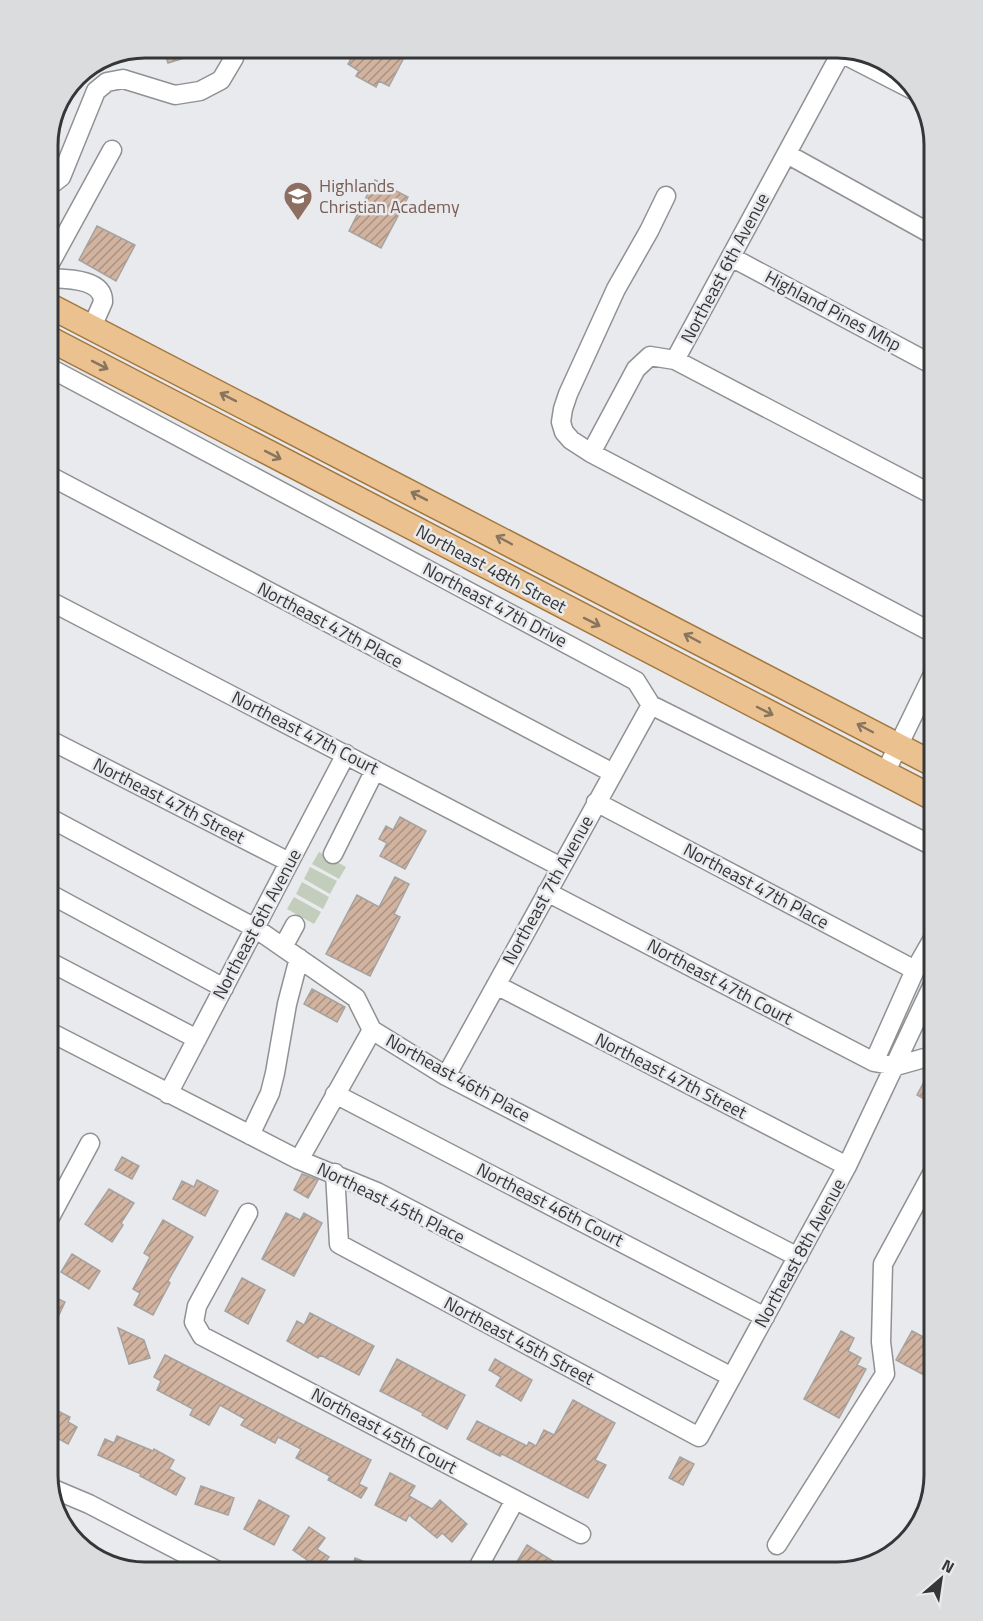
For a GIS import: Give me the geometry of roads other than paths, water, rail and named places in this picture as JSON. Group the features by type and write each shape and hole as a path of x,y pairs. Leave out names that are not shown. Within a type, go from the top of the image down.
{"main road":[{"name":"Northeast 48th Street","path":"59,310 924,759"},
{"name":"Northeast 48th Street","path":"59,344 924,794"}],"street":[{"path":"59,179 96,91 107,82 123,79 174,95 200,91 220,80 233,59"},
{"name":"Northeast 6th Avenue","path":"591,453 636,369 650,357 675,360 838,59"},
{"name":"Northeast 6th Avenue","path":"855,60 896,82"},
{"path":"59,247 112,150"},
{"path":"787,154 924,230"},
{"path":"666,196 616,289 568,394 561,422 564,432 571,440 591,453 924,628"},
{"name":"Highland Pines Mhp","path":"731,256 924,360"},
{"path":"59,279 87,283 99,290 103,302 92,327"},
{"path":"675,360 924,490"},
{"name":"Northeast 47th Drive","path":"59,373 636,681 651,705 924,842"},
{"name":"Northeast 47th Place","path":"59,481 613,773"},
{"name":"Northeast 47th Court","path":"59,606 561,867"},
{"path":"885,773 924,693"},
{"name":"Northeast 7th Avenue","path":"446,1076 651,705"},
{"name":"Northeast 47th Street","path":"59,745 289,862"},
{"name":"Northeast 6th Avenue","path":"168,1094 346,754"},
{"path":"333,854 375,770"},
{"name":"Northeast 47th Place","path":"596,802 915,970"},
{"name":"Northeast 46th Place","path":"59,823 255,928 356,998 372,1030 446,1076 798,1257"},
{"name":"Northeast 47th Court","path":"547,892 873,1062 896,1066"},
{"path":"59,899 224,988"},
{"path":"283,947 295,925"},
{"path":"873,1062 924,954"},
{"path":"250,1135 270,1093 298,958"},
{"path":"59,967 197,1039"},
{"name":"Northeast 47th Street","path":"496,985 847,1166"},
{"name":"Northeast 8th Avenue","path":"699,1437 847,1166 924,1008"},
{"path":"299,1160 372,1030"},
{"name":"Northeast 45th Place","path":"59,1037 299,1160 377,1192 732,1377"},
{"path":"896,1066 924,1058"},
{"name":"Northeast 46th Court","path":"335,1094 765,1317"},
{"path":"59,1196 90,1143"},
{"name":"Northeast 45th Street","path":"335,1173 339,1244 699,1437"},
{"path":"777,1545 885,1374 881,1342 883,1264 924,1188"},
{"name":"Northeast 45th Court","path":"248,1213 197,1306 195,1322 202,1336 580,1534"},
{"path":"60,1492 89,1504 201,1562"},
{"path":"481,1562 516,1500"}],"place":[{"name":"Highlands Christian Academy","path":"298,222"}]}
